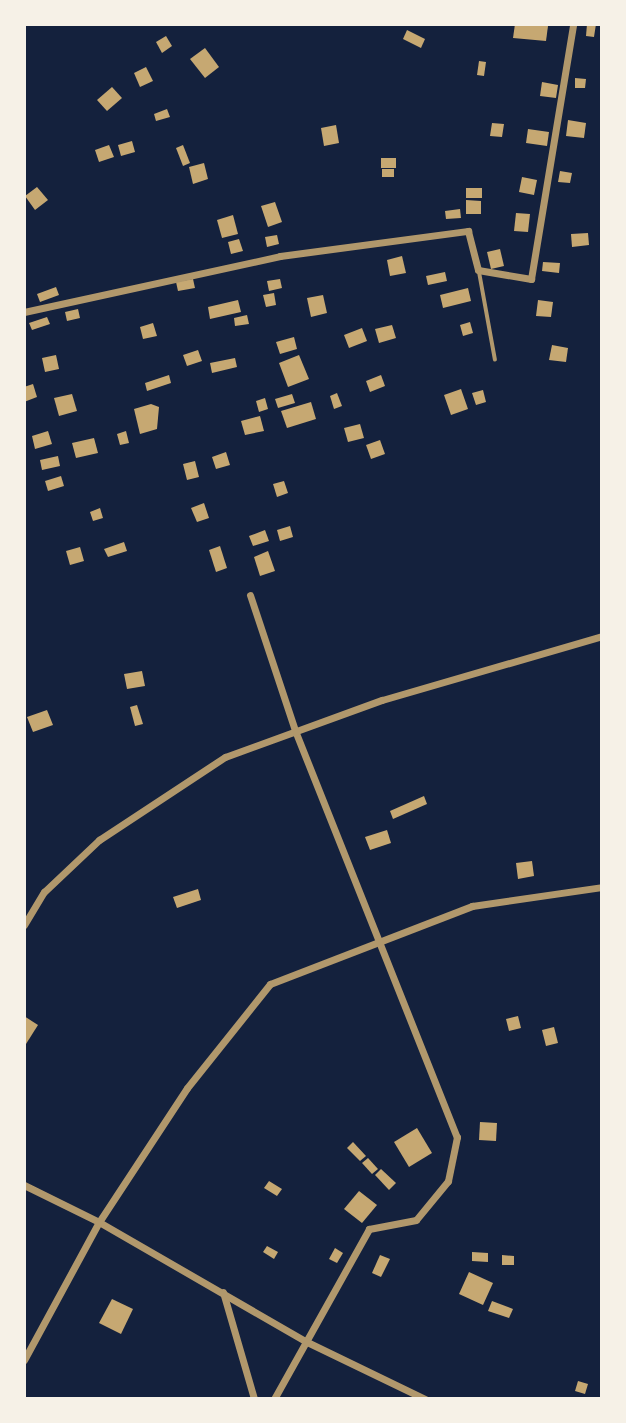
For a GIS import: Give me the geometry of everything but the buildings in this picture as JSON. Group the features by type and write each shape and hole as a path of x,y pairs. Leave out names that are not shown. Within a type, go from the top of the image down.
{"street":[{"path":"24,312 280,256 468,231 478,270 531,279 573,24"},
{"path":"250,595 296,733 457,1137 448,1181 416,1220 369,1229 274,1399"},
{"path":"24,925 44,892 99,840 225,757 382,700 602,636"},
{"path":"24,1360 99,1222 187,1088 270,984 472,906 602,887"},
{"path":"24,1185 99,1222 305,1341 425,1399"},
{"path":"223,1292 254,1399"}],"lane":[{"path":"478,270 495,360"}]}
